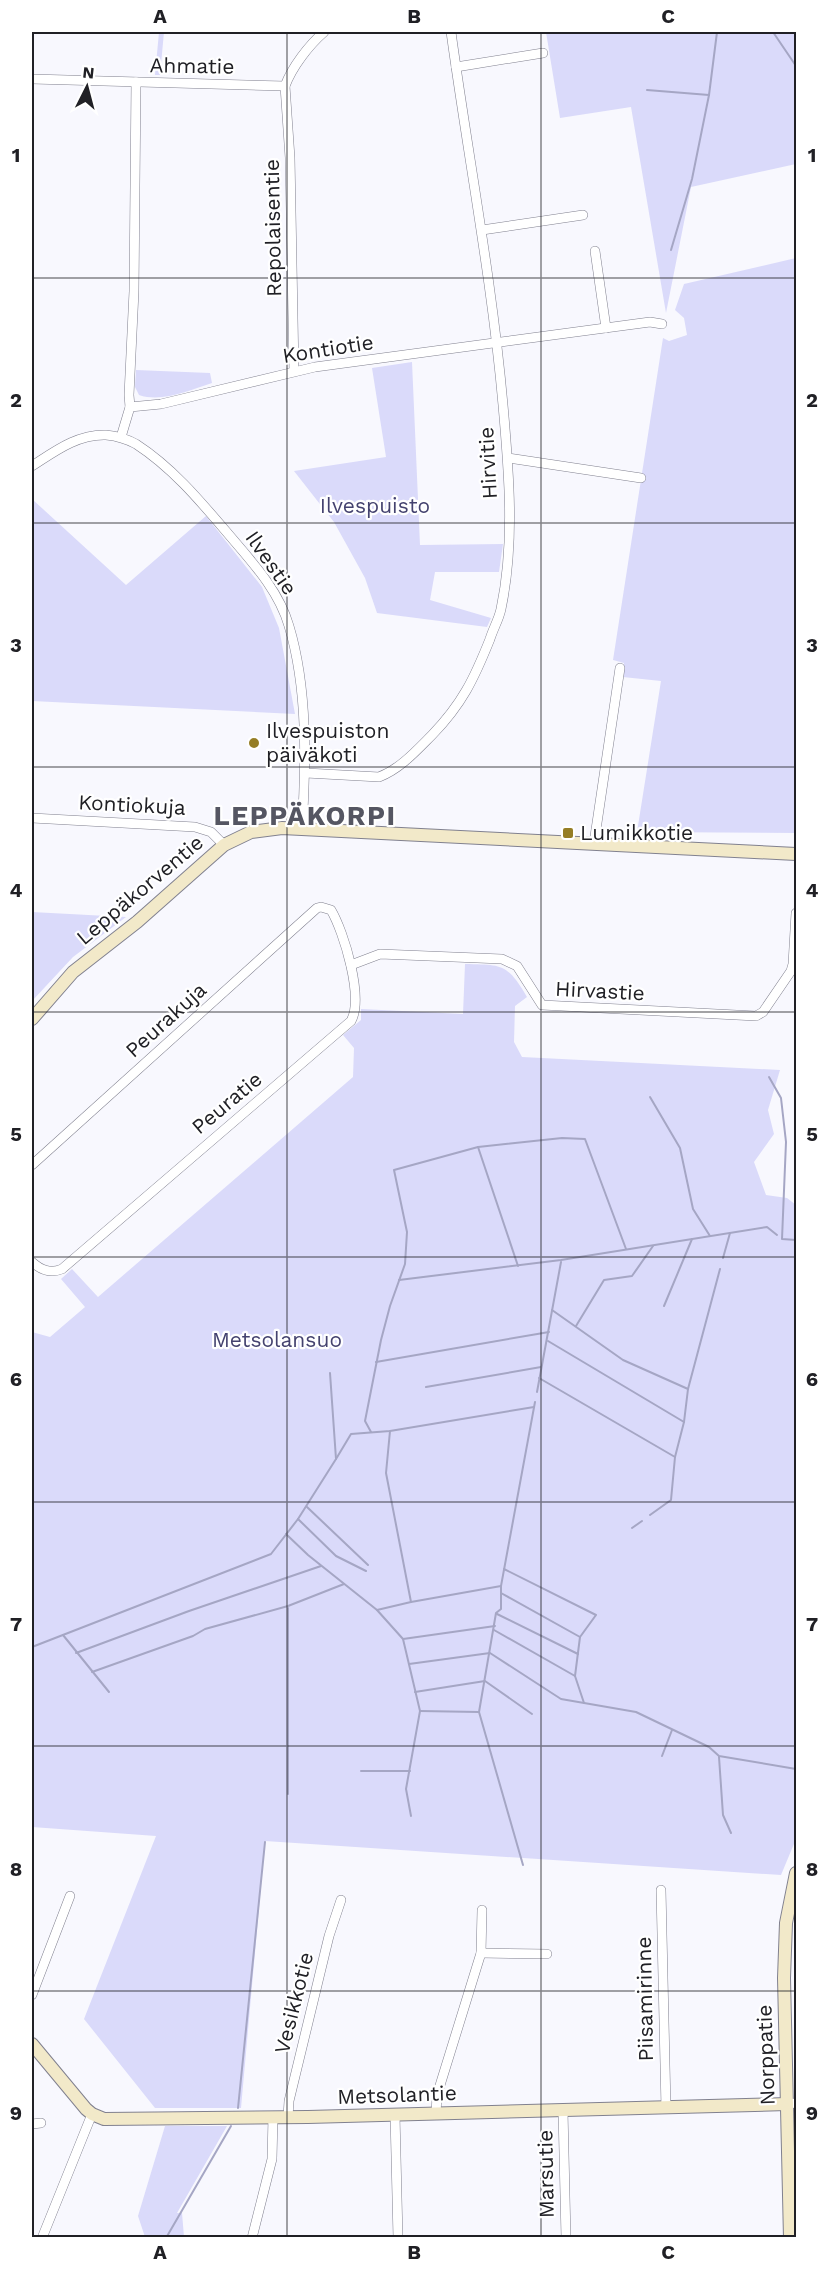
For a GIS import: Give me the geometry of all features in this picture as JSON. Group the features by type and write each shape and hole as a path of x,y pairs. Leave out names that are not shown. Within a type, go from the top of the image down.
{"street":[{"path":"285,86 288,78 316,39 324,32"},
{"name":"Hirvitie","path":"306,773 379,777 390,773 417,751 458,705 469,687 501,610 509,534 508,459 497,344 452,32"},
{"path":"456,67 543,53"},
{"name":"Ahmatie","path":"32,79 285,86"},
{"path":"32,466 61,447 87,437 107,435 121,437 130,407 134,291 136,82"},
{"name":"Repolaisentie","path":"285,86 290,147 294,371"},
{"path":"482,230 583,215"},
{"path":"595,251 606,328"},
{"name":"Kontiotie","path":"130,407 161,404 294,371 650,322 662,324"},
{"name":"Ilvestie","path":"121,437 134,443 191,490 261,573 277,598 288,623 297,660 306,773 302,829"},
{"path":"508,459 641,478"},
{"path":"594,843 620,668"},
{"name":"Kontiokuja","path":"32,818 195,826 211,832 224,845"},
{"name":"Leppäkorventie","path":"32,1019 73,972 137,922 224,845 251,832 267,829 302,829 796,854"},
{"name":"Peurakuja","path":"32,1165 317,908 327,908"},
{"name":"Peuratie","path":"32,1262 49,1272 62,1269 351,1021 354,1015 354,977 334,916 327,908"},
{"name":"Hirvastie","path":"351,965 380,954 502,959 517,966 542,1005 756,1016 763,1012 791,971 796,913"},
{"name":"Norppatie","path":"790,2238 792,2104 784,1955 789,1902 796,1873"},
{"name":"Piisamirinne","path":"661,1890 666,2108"},
{"path":"32,1995 70,1896"},
{"name":"Vesikkotie","path":"288,2117 289,2101 310,2013 329,1936 341,1900"},
{"path":"436,2114 437,2096 481,1953 482,1910"},
{"path":"481,1953 547,1954"},
{"path":"32,2044 92,2114 42,2238"},
{"name":"Metsolantie","path":"92,2114 104,2119 120,2120 792,2104"},
{"name":"Marsutie","path":"563,2110 566,2238"},
{"path":"395,2115 398,2238"},
{"path":"252,2238 272,2159 273,2117"}],"green space":[{"path":"159,32 164,32 160,75 155,75"},
{"path":"546,32 796,32 796,164 691,187 666,313 631,107 560,118"},
{"path":"796,258 796,833 637,832 661,681 623,677 624,663 613,660 663,338 669,341 687,335 684,318 675,310 684,284"},
{"name":"Ilvespuisto","path":"412,362 420,545 503,544 499,572 435,572 430,600 491,618 487,627 377,613 365,578 334,522 294,471 386,457 372,368"},
{"path":"136,370 210,373 212,383 176,395 148,397 139,395 135,387"},
{"path":"32,499 126,585 206,516 262,587 279,628 295,714 32,701"},
{"path":"32,912 126,917 73,957 32,1001"},
{"name":"Metsolansuo","path":"465,964 502,968 514,978 527,997 515,1006 514,1042 522,1057 780,1070 768,1110 774,1134 754,1162 766,1195 787,1198 796,1205 796,1839 781,1875 265,1841 241,2108 155,2108 84,2019 156,1836 32,1827 32,1332 50,1337 85,1307 61,1279 72,1269 98,1297 353,1077 354,1048 343,1035 361,1020 361,1009 463,1014"},
{"path":"165,2126 227,2126 177,2213 182,2213 184,2237 145,2237 138,2216"}],"waterway":[{"path":"647,90 709,95 717,32"},
{"path":"773,32 796,66"},
{"path":"671,250 692,179 709,95"},
{"path":"769,1077 781,1098 786,1142 782,1239 796,1240"},
{"path":"650,1097 680,1148 693,1209 710,1236"},
{"path":"371,1432 365,1421 381,1340 405,1264 407,1232 394,1170 478,1147 562,1138 585,1139 626,1249"},
{"path":"478,1147 518,1266"},
{"path":"399,1280 561,1260 767,1227 777,1235"},
{"path":"723,1258 730,1233"},
{"path":"664,1306 692,1239"},
{"path":"576,1326 604,1280 632,1276 653,1246"},
{"path":"537,1392 561,1262"},
{"path":"650,1515 671,1500 675,1457 684,1422 688,1389 720,1269"},
{"path":"552,1310 623,1360 688,1389"},
{"path":"376,1362 549,1332"},
{"path":"548,1341 684,1422"},
{"path":"426,1387 541,1367"},
{"path":"32,1647 271,1554 298,1519 336,1459 330,1373"},
{"path":"539,1378 675,1457"},
{"path":"523,1865 479,1712 496,1613 501,1609 501,1586 535,1402"},
{"path":"336,1459 351,1434 390,1431 534,1407"},
{"path":"390,1431 386,1473 411,1602"},
{"path":"307,1507 368,1565"},
{"path":"298,1519 336,1556 366,1571"},
{"path":"632,1528 642,1521"},
{"path":"286,1534 308,1555 377,1610 403,1639 420,1711 406,1789 411,1816"},
{"path":"76,1653 321,1566"},
{"path":"504,1569 596,1615 580,1637 575,1676 584,1703"},
{"path":"92,1672 193,1636 205,1629 288,1606 344,1584"},
{"path":"377,1610 501,1586"},
{"path":"501,1593 580,1637"},
{"path":"288,1608 288,1794"},
{"path":"497,1614 578,1654"},
{"path":"403,1639 495,1626"},
{"path":"494,1630 575,1676"},
{"path":"63,1635 109,1692"},
{"path":"409,1664 490,1653 561,1699 636,1712 709,1747 719,1756 796,1769"},
{"path":"415,1692 485,1681 532,1714"},
{"path":"420,1711 479,1712"},
{"path":"662,1756 672,1730"},
{"path":"719,1757 723,1815 731,1833"},
{"path":"361,1771 410,1771"},
{"path":"238,2108 265,1842"},
{"path":"166,2238 231,2126"}],"place":[{"name":"Ilvespuiston päiväkoti","path":"254,743"},
{"name":"Lumikkotie","path":"568,833"}],"district":[{"name":"LEPPÄKORPI","path":"305,816"}]}
